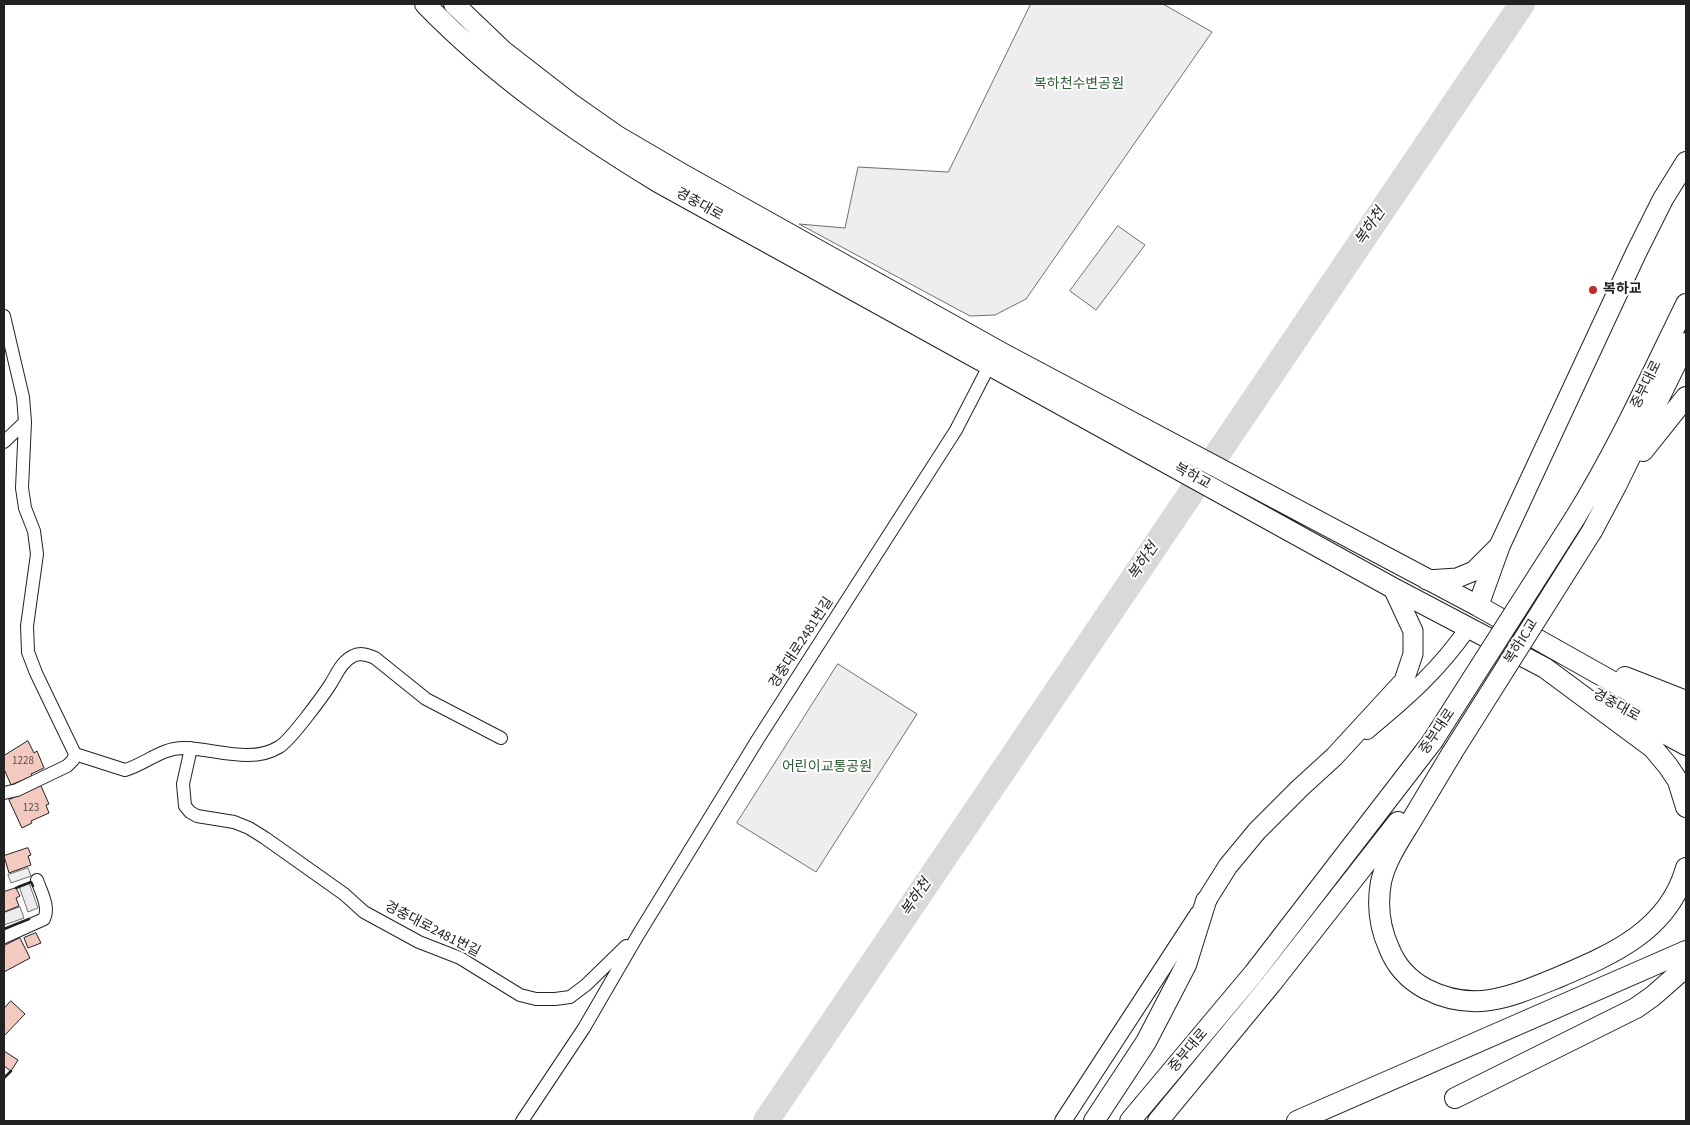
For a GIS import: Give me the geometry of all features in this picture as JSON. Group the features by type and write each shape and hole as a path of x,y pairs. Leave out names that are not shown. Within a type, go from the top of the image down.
{"main road":[{"name":"경충대로","path":"424,4 510,83 597,146 658,182 998,365"},
{"name":"경충대로","path":"454,4 503,51 570,103 617,136 998,365"},
{"path":"1468,628 1500,545 1636,253 1663,200 1686,162"},
{"name":"중부대로","path":"1130,1121 1254,973 1432,742 1596,485 1686,304"},
{"name":"중부대로","path":"1592,531 1686,342"},
{"name":"복하교","path":"998,365 1397,564 1555,649"},
{"name":"복하교","path":"998,365 1390,586 1545,668"},
{"path":"1617,484 1686,398"},
{"name":"복하IC교","path":"1452,753 1592,531"},
{"path":"1427,580 1457,578 1474,571 1500,545"},
{"path":"1094,1121 1146,1042 1186,965 1206,901 1228,866 1257,832 1334,757 1404,681 1413,654 1413,631 1390,586"},
{"path":"1555,649 1686,701"},
{"path":"1555,649 1686,723"},
{"name":"경충대로","path":"1545,668 1686,745"},
{"path":"1545,668 1653,748 1678,781 1686,807"},
{"path":"1452,753 1386,865 1379,899 1380,921 1393,959 1404,974 1440,996 1458,1002 1497,999 1522,992 1594,962 1644,933 1659,918 1672,902 1683,881 1686,868"},
{"name":"중부대로","path":"1158,1121 1277,976 1452,753"},
{"path":"1297,1121 1686,950"},
{"path":"1455,1098 1636,1008 1653,996 1686,967"}],"street":[{"path":"4,316 23,398 25,422 22,488 25,508 34,531 37,554 27,626 28,652 36,673 75,754 73,760 67,766 17,790 4,793"},
{"name":"경충대로2481번길","path":"522,1121 584,1028 638,935 758,739 998,365"},
{"path":"4,442 25,422"},
{"path":"1334,757 1409,696 1433,673 1468,628"},
{"path":"75,754 125,770 173,748 191,748 245,755 258,754 280,747 329,687 337,670 354,655 360,654 368,654 375,658 426,699 502,738"},
{"name":"경충대로2481번길","path":"191,748 183,784 185,806 190,812 197,816 234,822 249,828 344,894 364,912 419,942 460,958 520,995 536,999 570,997 638,935"},
{"path":"4,937 44,919 46,907 37,880"},
{"path":"1062,1121 1206,901"}],"green space":[{"name":"복하천수변공원","path":"1031,4 1163,4 1212,32 1026,299 995,315 970,316 799,224 845,228 858,167 948,172"},
{"name":"어린이교통공원","path":"838,664 917,714 816,872 737,823"},
{"path":"28,868 31,876 11,883 8,875"},
{"path":"20,907 24,918 4,925 4,913"}],"shaded area":[{"path":"1118,226 1145,245 1096,310 1070,291"},
{"path":"29,883 38,908 28,912 19,886"}],"building":[{"path":"28,741 34,753 37,751 44,768 31,774 32,776 11,785 4,769 4,756"},
{"path":"41,786 49,804 46,805 49,813 31,821 32,823 22,828 9,800"},
{"path":"28,848 31,855 28,856 31,865 9,873 4,856"},
{"path":"16,888 20,896 16,898 19,906 4,912 4,892"},
{"path":"36,933 41,943 28,948 24,938"},
{"path":"20,938 30,958 4,972 4,946"},
{"path":"11,1001 25,1014 4,1036 4,1009"},
{"path":"4,1051 18,1060 11,1071 4,1066"}],"waterway":[{"name":"복하천","path":"766,1121 1522,4"}],"wall":[{"path":"16,888 31,882 33,886"},
{"path":"4,929 29,919"},
{"path":"4,1078 11,1071"}],"place":[{"name":"복하교","path":"1593,290"}]}
